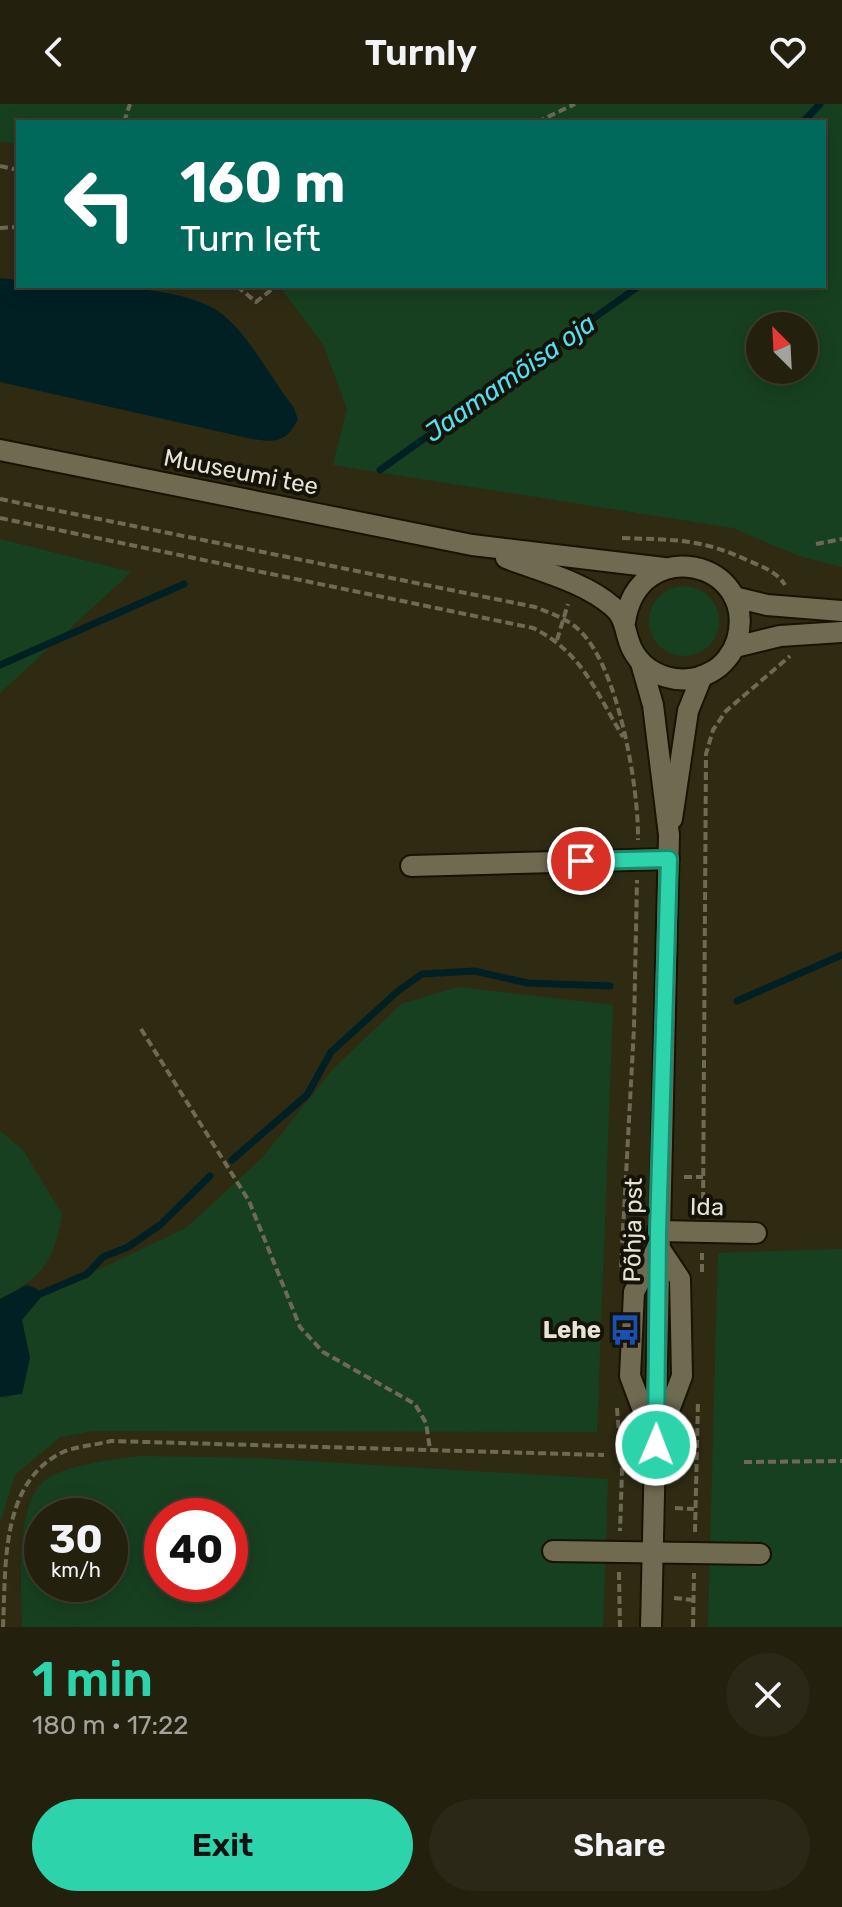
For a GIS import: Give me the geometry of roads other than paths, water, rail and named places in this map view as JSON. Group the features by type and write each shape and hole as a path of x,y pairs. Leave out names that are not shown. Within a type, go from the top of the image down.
{"street":[{"name":"Muuseumi tee","path":"0,450 472,545 664,568 680,565 697,567 725,584 734,597"},
{"name":"Muuseumi tee","path":"472,545 574,585 613,607 625,622"},
{"path":"664,568 641,583 627,608 625,622 632,651 641,663 670,678 686,680 702,676 721,665 735,647 739,613 734,597 790,607 842,611"},
{"path":"735,647 793,635 842,632"},
{"name":"Põhja pst","path":"641,663 653,705 669,835 651,1627"},
{"name":"Põhja pst","path":"669,835 688,711 702,676"},
{"path":"411,866 669,859"},
{"name":"Ida","path":"658,1239 703,1233 756,1233"},
{"path":"553,1551 760,1554"}],"water":[{"path":"0,278 16,280 16,288 153,291 203,303 222,314 251,345 293,406 298,419 290,432 280,439 260,440 0,382"},
{"path":"27,1285 37,1289 41,1297 22,1320 30,1358 22,1394 0,1397 0,1299"}],"waterway":[{"name":"Jaamamõisa oja","path":"805,120 820,104"},
{"name":"Jaamamõisa oja","path":"380,470 636,288"},
{"name":"Jaamamõisa oja","path":"0,665 184,584"},
{"path":"737,1001 842,955"},
{"path":"232,1160 307,1095 331,1052 398,991 422,974 474,971 528,983 610,986"},
{"path":"33,1297 87,1274 103,1257 128,1247 160,1225 210,1176"}],"place":[{"name":"Lehe","path":"625,1330"}]}
